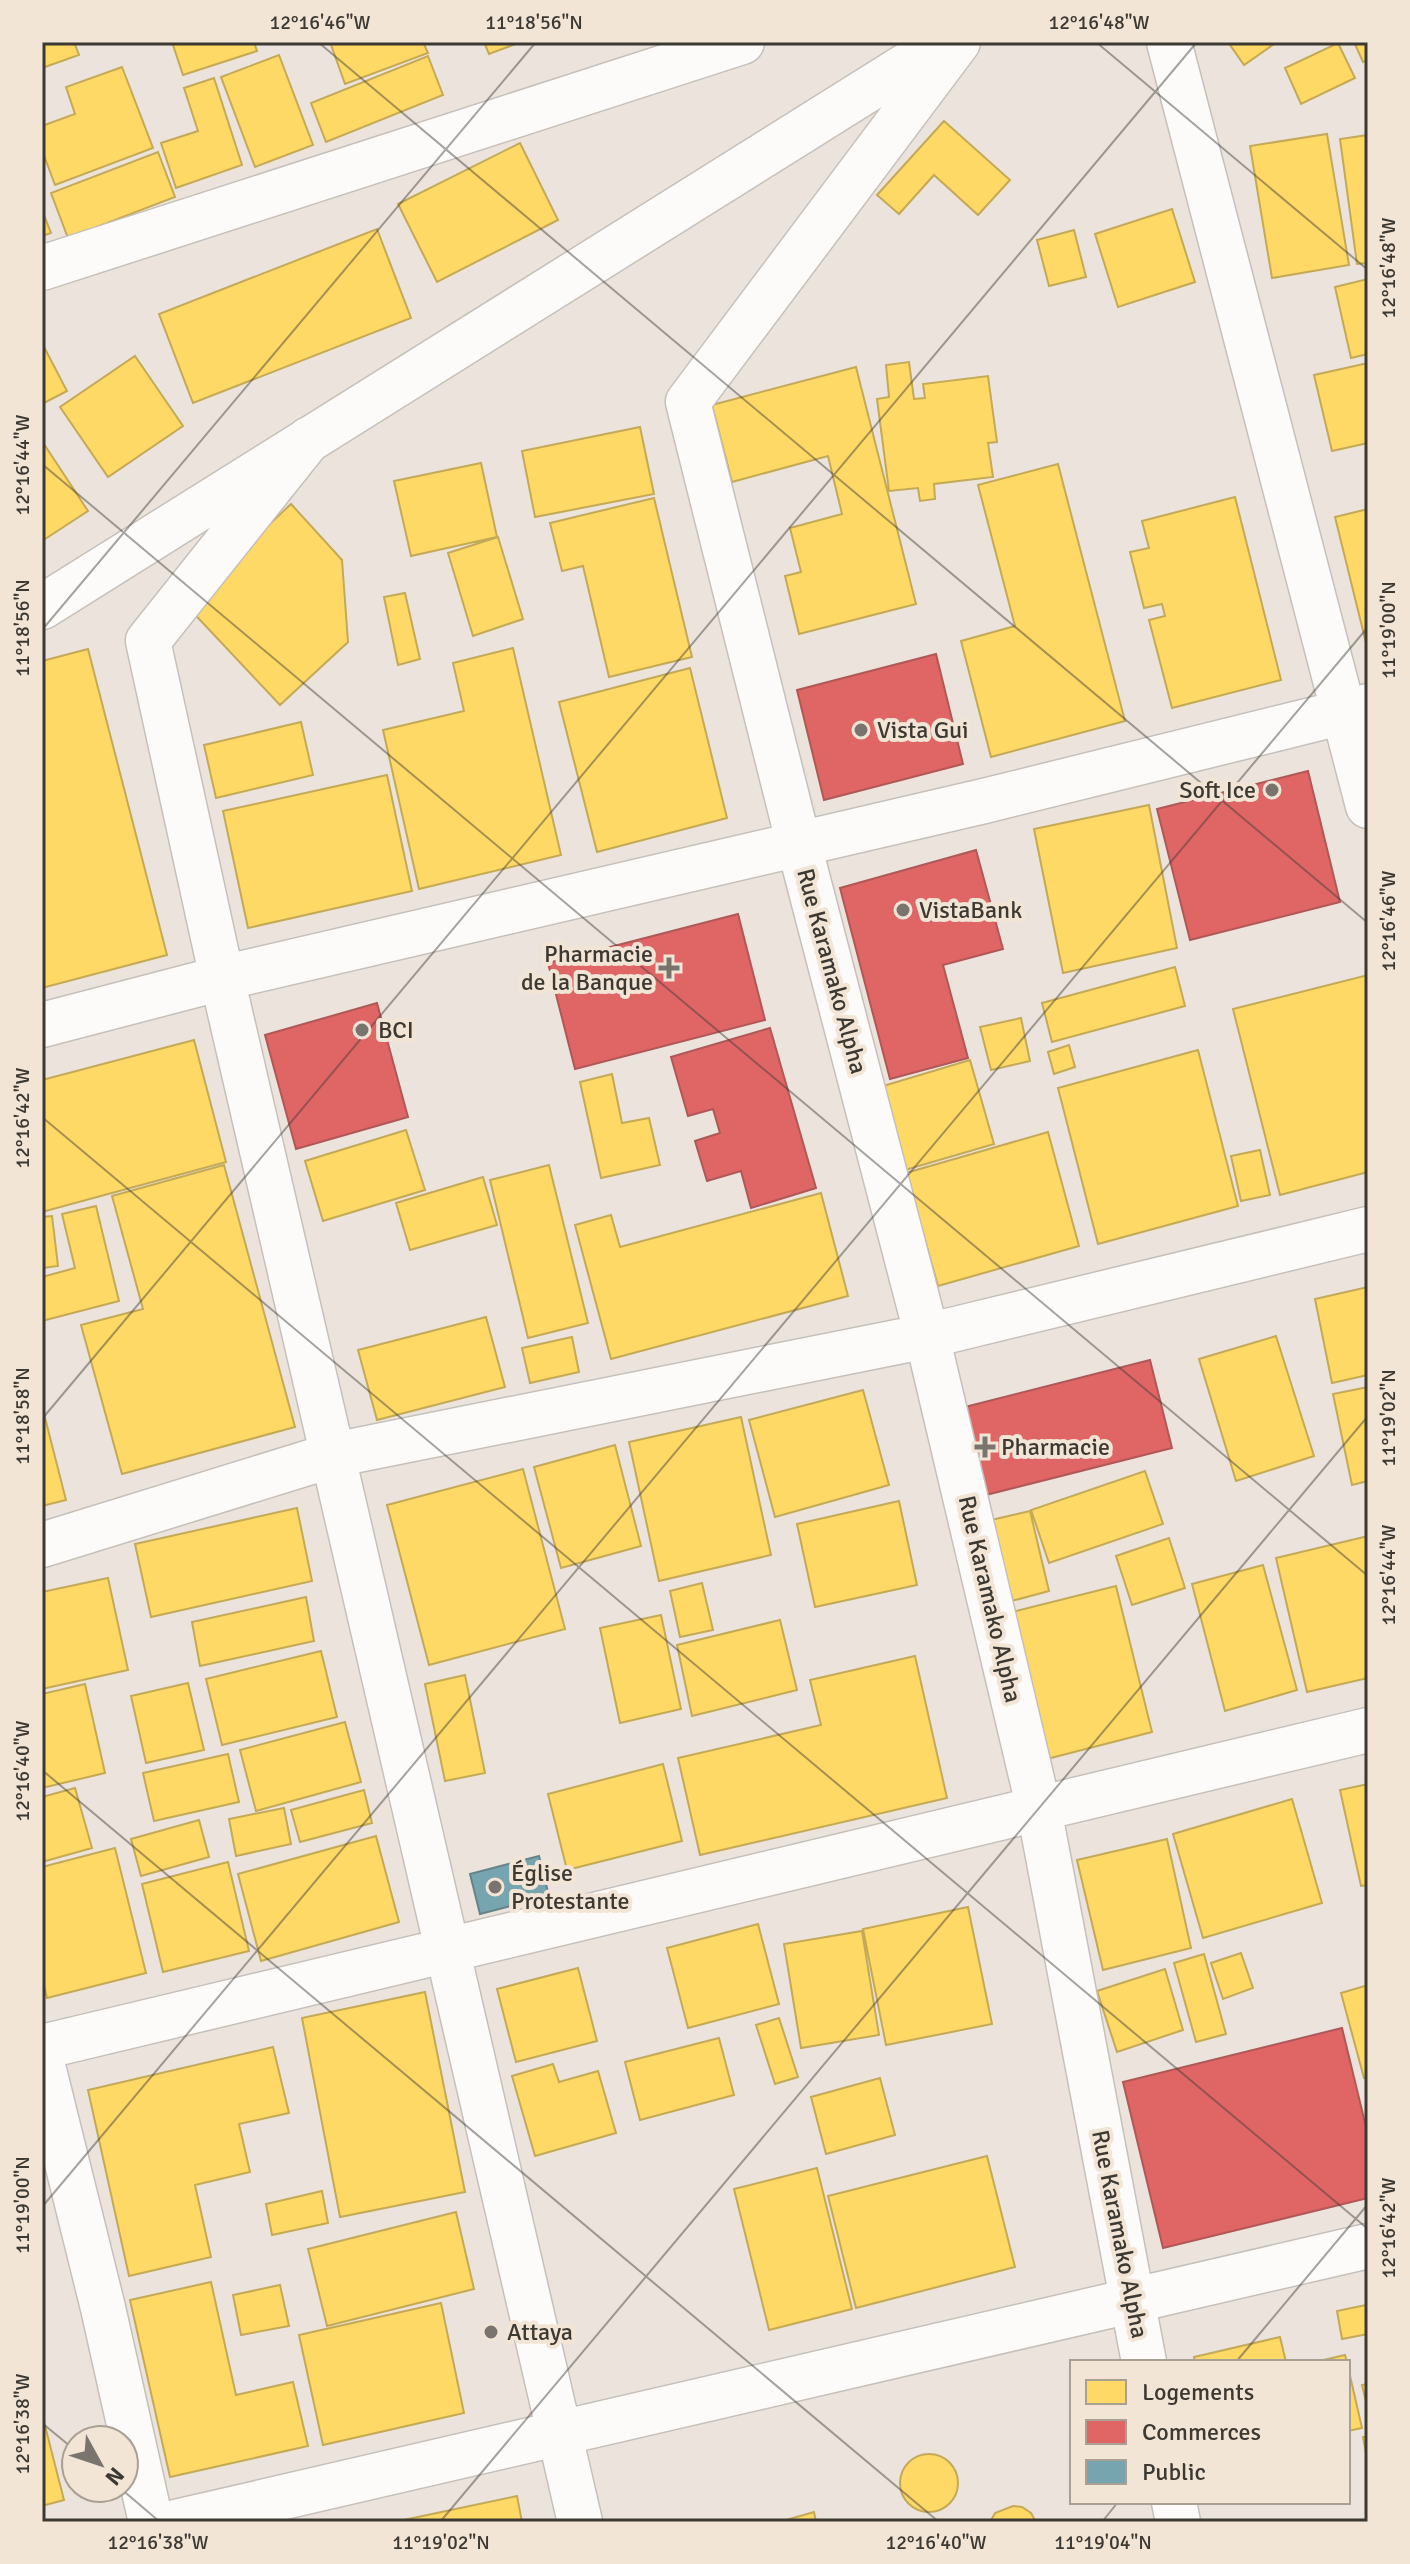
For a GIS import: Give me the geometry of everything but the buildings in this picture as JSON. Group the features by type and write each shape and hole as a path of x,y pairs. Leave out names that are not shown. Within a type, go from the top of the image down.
{"street":[{"path":"42,268 742,42"},
{"path":"42,607 944,42"},
{"name":"Rue Karamako Alpha","path":"958,42 688,402 927,1336 1039,1809 1144,2360"},
{"path":"1169,42 1356,709 1358,760 1368,806"},
{"path":"309,439 148,641 222,978 580,2522"},
{"path":"42,1025 222,978 799,845 1356,709"},
{"path":"42,1545 333,1455 927,1336 1368,1229"},
{"path":"42,2047 1368,1730"},
{"path":"42,2062 103,2308 151,2522"},
{"path":"176,2522 1368,2246"}],"place":[{"name":"Vista Gui","path":"861,730"},
{"name":"Soft Ice","path":"1272,790"},
{"name":"VistaBank","path":"903,910"},
{"name":"Pharmacie de la Banque","path":"669,968"},
{"name":"BCI","path":"362,1030"},
{"name":"Pharmacie","path":"985,1447"},
{"name":"Église Protestante","path":"495,1887"},
{"name":"Attaya","path":"491,2332"}]}
